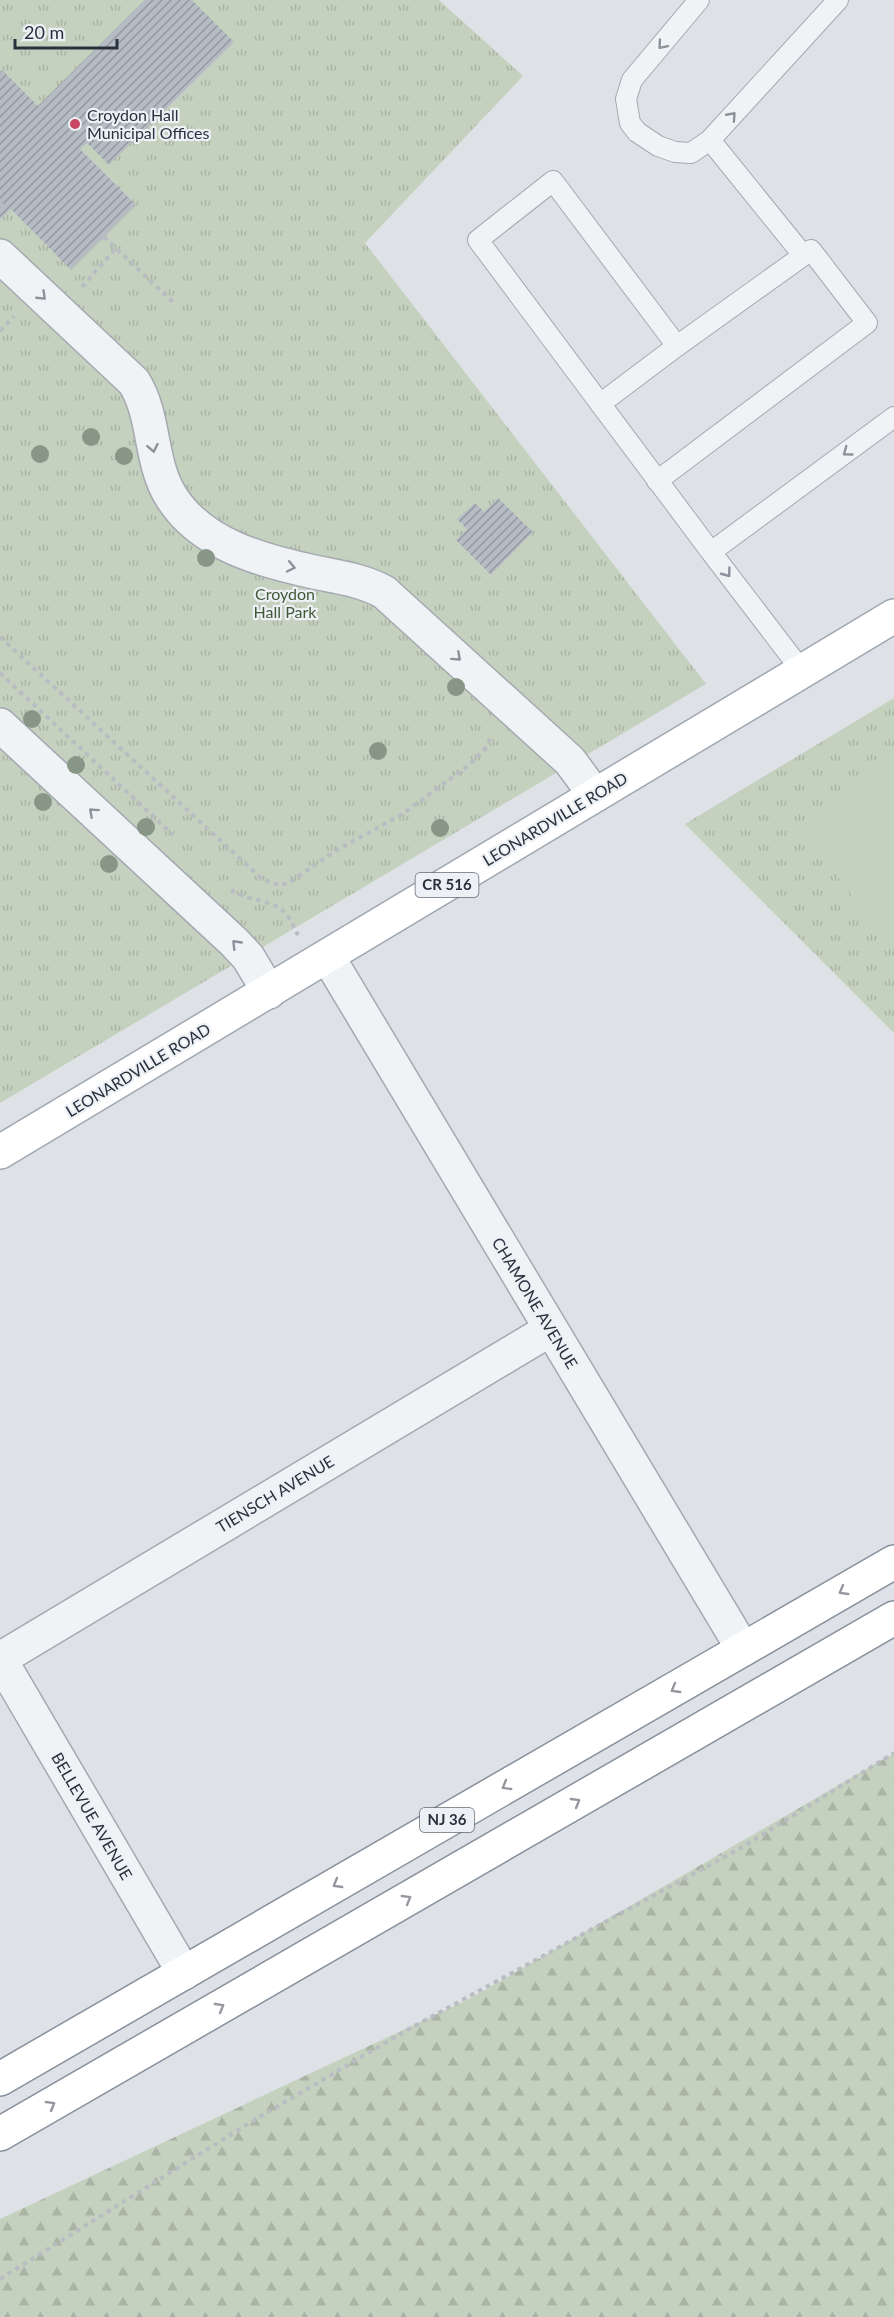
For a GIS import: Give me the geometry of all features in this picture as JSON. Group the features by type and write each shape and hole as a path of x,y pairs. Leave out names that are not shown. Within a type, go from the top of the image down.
{"main road":[{"name":"LEONARDVILLE ROAD","path":"0,1152 894,616"},
{"name":"NJ 36","path":"0,2079 894,1562"},
{"name":"NJ 36","path":"0,2134 894,1618"}],"street":[{"path":"0,256 134,382 145,405 159,471 171,497 192,522 217,539 259,559 357,581 372,585 384,592 570,761 595,795"},
{"path":"0,725 234,942 248,957 269,992"},
{"name":"CHAMONE AVENUE","path":"328,957 743,1649"},
{"name":"TIENSCH AVENUE","path":"0,1659 551,1329"},
{"name":"BELLEVUE AVENUE","path":"0,1659 184,1973"}],"lane":[{"path":"699,0 632,80 626,99 630,123 637,132 658,146 675,152 691,153 710,140 838,0"},
{"path":"710,140 803,255"},
{"path":"677,346 553,181 478,240 802,671"},
{"path":"600,404 811,250 867,323 657,480"},
{"path":"711,552 894,417"}],"path":[{"path":"0,207 4,202"},
{"path":"104,237 176,305"},
{"path":"60,312 116,248"},
{"path":"0,637 262,879 279,885 295,880 337,850 401,814 469,765 485,749 504,699"},
{"path":"0,673 179,841"},
{"path":"230,889 241,897 275,905 281,909 299,935"},
{"path":"0,2279 251,2122 410,2029 739,1849 894,1753"}],"green space":[{"name":"Croydon Hall Park","path":"0,0 439,0 523,76 365,243 706,684 0,1103"},
{"path":"894,698 894,1033 685,824"},
{"path":"894,756 894,948 892,949 816,848 807,824 809,816 829,800"},
{"path":"894,1753 894,2317 0,2317 0,2219 469,1999"}],"building":[{"name":"Croydon Hall Municipal Offices","path":"145,0 192,0 234,42 109,165 87,143 80,149 136,205 71,270 11,209 0,219 0,72 2,70 38,106"},
{"path":"498,498 533,532 491,575 456,540 467,529 457,519 475,503 484,512"}],"place":[{"name":"Croydon Hall Municipal Offices","path":"75,124"}]}
